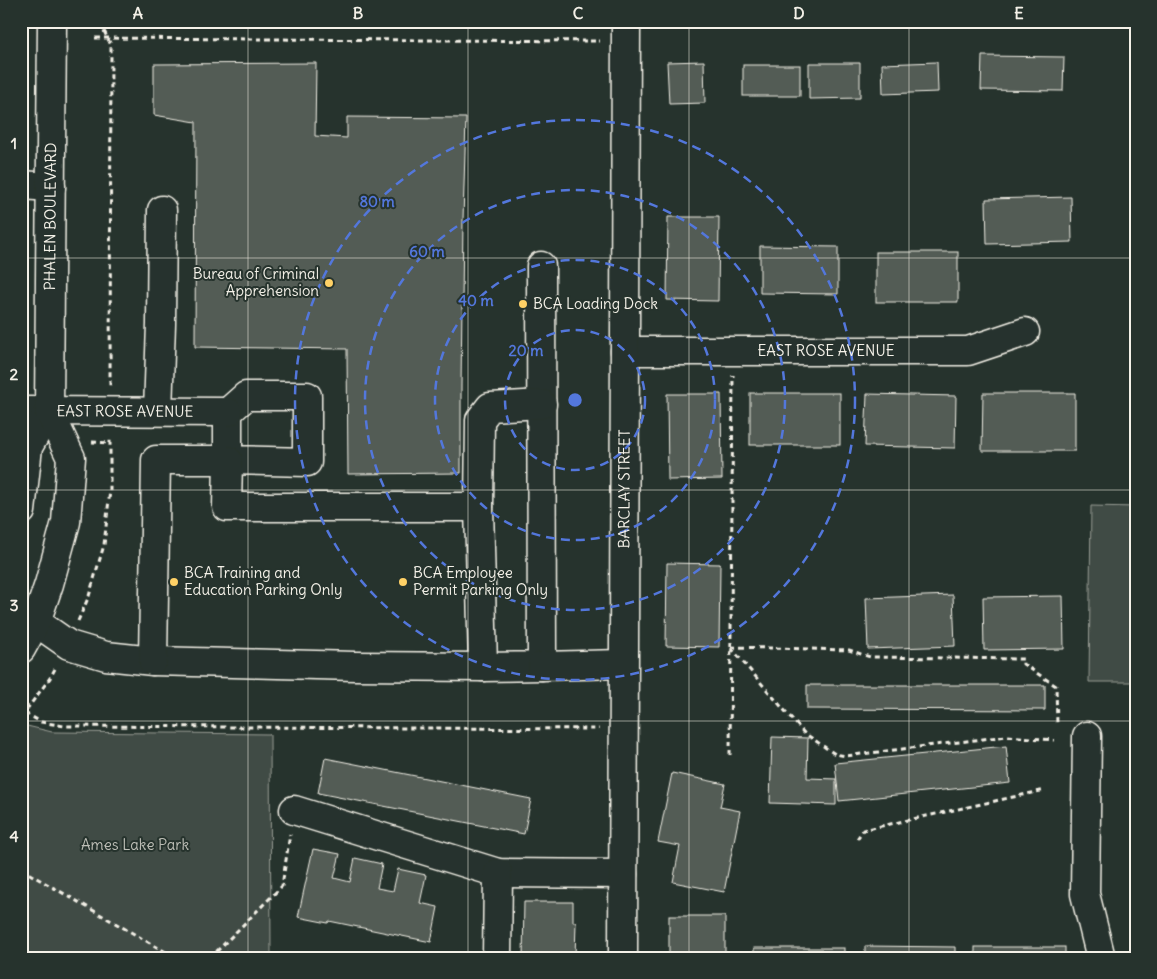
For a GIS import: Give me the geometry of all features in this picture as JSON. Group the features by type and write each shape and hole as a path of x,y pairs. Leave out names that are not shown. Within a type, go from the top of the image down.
{"street":[{"name":"PHALEN BOULEVARD","path":"21,649 36,622 49,584 66,522 72,458 49,411 52,21"},
{"name":"BARCLAY STREET","path":"623,958 626,21"},
{"path":"21,185 51,187"},
{"path":"158,411 162,210"},
{"path":"541,266 542,666"},
{"name":"EAST ROSE AVENUE","path":"625,351 968,351 1026,332"},
{"path":"153,660 156,460 228,460 307,462 307,396 246,396 228,412 228,460 227,507 479,507"},
{"path":"483,667 479,507 480,420 490,408 542,404"},
{"name":"EAST ROSE AVENUE","path":"21,411 228,412"},
{"name":"PHALEN BOULEVARD","path":"21,511 28,447 49,411"},
{"path":"36,622 69,645 106,656 153,660 346,666 483,667 623,664"},
{"path":"1087,736 1085,894 1101,958"},
{"path":"294,810 498,873 623,874"},
{"path":"498,873 498,958"}],"path":[{"path":"21,717 50,678 69,645 89,596 104,545 110,490 111,45 104,31"},
{"path":"95,38 604,41"},
{"path":"730,755 733,351"},
{"path":"731,647 849,650 870,658 1023,659 1023,664 1056,686 1057,725"},
{"path":"731,647 804,733 834,754 846,756 1007,736 1054,740"},
{"path":"25,713 41,722 64,726 624,729"},
{"path":"858,839 863,830 1045,790"},
{"path":"210,958 282,886 294,810"},
{"path":"21,869 176,958"}],"green space":[{"path":"1091,506 1136,507 1136,682 1089,682"},
{"name":"Ames Lake Park","path":"23,725 52,732 270,734 271,958 21,958 21,727"}],"building":[{"path":"982,56 1064,57 1063,91 981,90"},
{"path":"704,61 705,103 669,104 667,62"},
{"path":"937,62 938,92 883,94 882,64"},
{"name":"Bureau of Criminal Apprehension","path":"316,63 315,136 347,138 347,117 466,118 463,219 461,473 348,474 347,349 195,347 196,122 154,115 154,64"},
{"path":"809,63 860,63 860,98 809,99"},
{"path":"743,65 800,65 800,96 743,96"},
{"path":"1071,197 1072,242 987,244 986,199"},
{"path":"668,217 719,217 718,301 667,300"},
{"path":"760,246 838,247 838,294 760,293"},
{"path":"876,252 958,252 958,302 876,302"},
{"path":"750,393 840,393 840,445 750,445"},
{"path":"983,393 1075,393 1075,451 982,451"},
{"path":"667,394 721,394 722,479 668,480"},
{"path":"867,394 956,396 955,448 865,446"},
{"path":"667,563 720,564 719,647 666,646"},
{"path":"953,595 955,646 868,649 866,598"},
{"path":"1063,596 1064,649 984,650 983,597"},
{"path":"807,685 1045,685 1045,710 807,709"},
{"path":"772,737 808,738 807,778 836,779 836,805 770,803"},
{"path":"1006,746 1010,783 839,801 835,763"},
{"path":"325,758 531,799 524,834 318,793"},
{"path":"672,773 725,784 720,807 740,811 724,892 673,882 680,846 658,842"},
{"path":"313,849 340,854 334,878 350,882 355,858 382,864 377,888 393,891 398,869 426,875 420,903 438,907 431,942 329,921 328,923 298,917"},
{"path":"1135,897 1136,958 1134,958"},
{"path":"524,902 573,902 573,922 576,922 575,958 523,958"},
{"path":"669,916 725,916 725,958 669,958"},
{"path":"865,946 955,947 955,958 865,958"},
{"path":"975,947 1065,947 1065,958 975,958"},
{"path":"754,948 844,948 844,958 754,958"}],"place":[{"name":"Bureau of Criminal Apprehension","path":"329,283"},
{"name":"BCA Loading Dock","path":"523,304"},
{"name":"BCA Training and Education Parking Only","path":"174,582"},
{"name":"BCA Employee Permit Parking Only","path":"403,582"}]}
